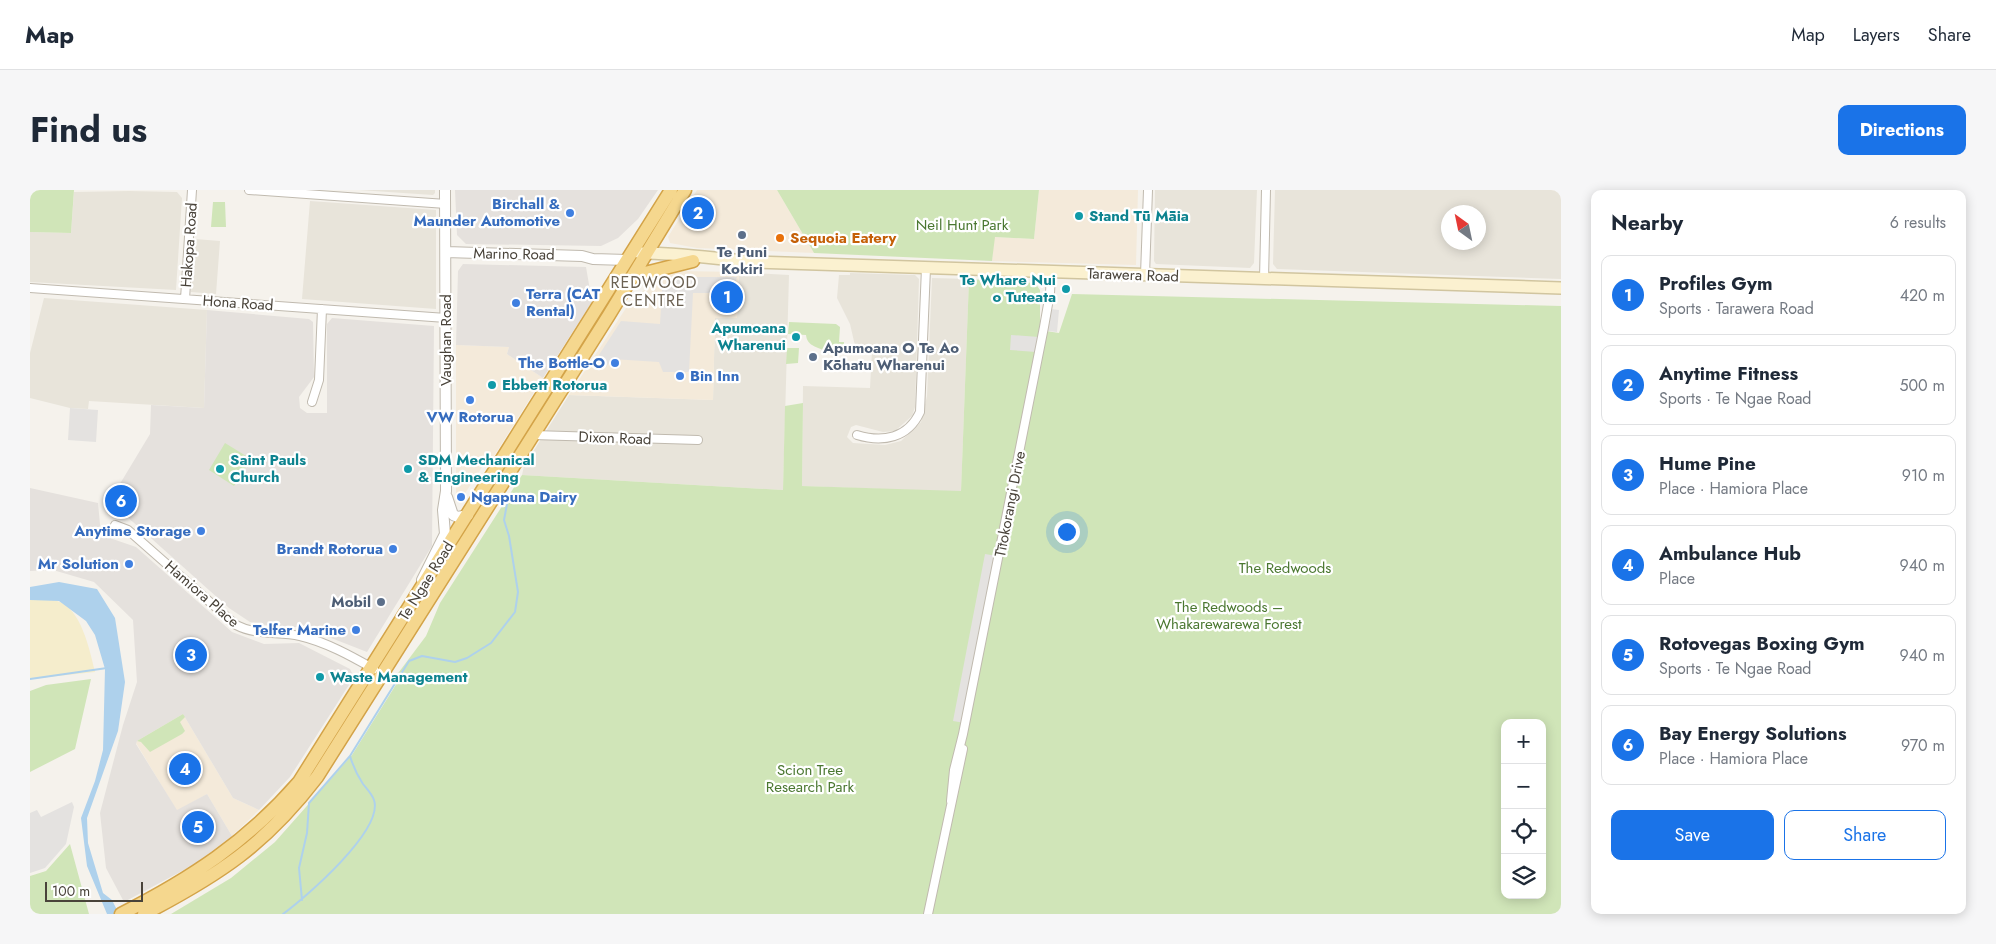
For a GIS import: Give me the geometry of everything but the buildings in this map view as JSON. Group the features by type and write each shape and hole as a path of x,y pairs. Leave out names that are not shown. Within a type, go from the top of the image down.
{"highway":[{"name":"Te Ngae Road","path":"121,914 139,911 208,879 263,838 301,797 330,756 419,592 671,190"},
{"name":"Te Ngae Road","path":"139,911 232,847 273,812 304,775 377,671 533,435 685,190"},
{"path":"633,276 699,260"},
{"path":"193,874 208,879"}],"main road":[{"name":"Tarawera Road","path":"628,256 682,253 699,260 1051,273 1561,288"}],"street":[{"name":"Hakopa Road","path":"185,299 192,190"},
{"path":"249,190 330,193 446,204"},
{"name":"Vaughan Road","path":"419,592 422,577 444,534 443,510 446,491 445,190"},
{"path":"1145,275 1148,190"},
{"path":"1264,279 1266,190"},
{"name":"Marino Road","path":"446,252 582,256 593,259 628,256"},
{"path":"857,435 871,438 896,436 910,427 920,412 926,268"},
{"name":"Tītokorangi Drive","path":"928,914 950,801 960,771 963,734 1044,327 1051,273"},
{"name":"Hona Road","path":"30,288 446,318"},
{"path":"312,402 319,380 322,310"},
{"name":"Dixon Road","path":"533,435 698,440"},
{"name":"Vaughan Road","path":"446,491 453,515 458,518 468,515"},
{"name":"Hamiora Place","path":"115,525 128,530 236,625 256,633 284,634 314,640 377,671"}],"shaded area":[{"path":"359,190 435,190 435,193 433,195"},
{"path":"455,190 658,190 638,219 618,238 601,246 466,244 457,235"},
{"path":"697,190 777,190 814,253 697,248 670,243 668,237"},
{"path":"1039,190 1138,190 1136,265 992,261 994,237 1034,239"},
{"path":"1155,190 1257,190 1254,263 1250,268 1156,264 1154,261"},
{"path":"1275,190 1561,190 1561,279 1277,269 1273,264"},
{"path":"74,192 177,192 182,198 176,290 30,282 30,232 71,233"},
{"path":"310,201 436,210 436,309 302,299"},
{"path":"195,239 220,241 216,294 191,292"},
{"path":"463,264 586,267 592,302 543,378 507,354 509,347 456,345 458,271"},
{"name":"REDWOOD CENTRE","path":"678,271 739,272 737,318 715,318 713,400 569,395 628,305 644,290"},
{"path":"739,272 789,275 783,490 522,475 524,466 569,395 713,400 715,318 737,318"},
{"path":"850,273 915,275 919,279 915,407 912,416 895,431 883,432 856,425 851,427 847,437 853,443 885,445 901,441 921,422 927,396 932,278 969,279 961,492 802,486 803,386 870,388 872,351 856,350 850,324 837,298 839,275 850,275"},
{"path":"681,277 737,277 732,293 693,293 689,372 663,372 659,362 612,359 606,367 595,361 621,321 660,324 662,290"},
{"path":"44,298 207,310 204,408 89,401 88,409 70,408 30,398 30,353"},
{"path":"1051,309 1059,310 1057,332 1048,331"},
{"path":"207,310 309,319 313,322 314,377 299,397 300,408 307,413 327,413 327,324 332,318 434,326 432,546 367,652 303,627 277,627 250,622 229,608 124,514 106,507 150,434 151,405 204,408"},
{"path":"1011,335 1039,337 1036,352 1010,350"},
{"path":"456,345 509,347 507,354 543,378 492,459 487,460 462,498 456,498"},
{"path":"70,408 98,410 96,442 68,440"},
{"path":"30,488 98,503 101,535 136,547 232,632 264,644 299,643 350,669 354,677 290,777 259,810 233,798 183,714 137,741 136,744 177,810 207,794 232,836 195,864 124,902 106,868 100,813 123,725 137,682 133,620 94,582 53,570 30,571"},
{"path":"985,554 997,556 965,723 953,721"},
{"path":"183,714 233,798 259,810 232,836 207,794 177,811 136,743"},
{"path":"72,802 74,807 66,844 45,868 30,873 30,813 37,810 41,817"}],"green space":[{"path":"30,190 74,190 71,233 30,232"},
{"name":"Neil Hunt Park","path":"777,190 1039,190 1034,239 995,237 992,261 814,253"},
{"path":"213,202 225,202 226,227 211,227"},
{"name":"The Redwoods – Whakarewarewa Forest","path":"969,279 1035,283 1040,290 1040,330 1059,333 1072,294 1561,306 1561,914 171,914 231,878 275,842 352,755 397,683 396,676 426,636 440,603 522,475 783,490 785,406 803,403 802,486 961,491"},
{"path":"789,322 836,324 840,327 839,342 844,342 844,346 830,347 829,353 811,344 806,335 788,334"},
{"path":"787,348 799,348 798,363 786,364"},
{"path":"225,443 251,459 234,486 209,470"},
{"path":"91,679 75,749 30,772 30,691 46,685"},
{"path":"183,714 185,717 180,722 185,731 182,734 150,752 141,742 137,741"},
{"path":"70,844 89,914 30,914 30,876 46,871"}],"sand":[{"path":"30,600 57,601 65,605 72,612 83,631 95,672 30,679"}],"water":[{"path":"59,582 97,589 115,618 125,682 118,731 87,818 88,843 103,893 112,900 119,914 107,914 87,866 81,818 95,781 103,750 105,669 95,635 86,621 59,601 30,600 30,587"}],"waterway":[{"path":"302,900 299,868 307,833 309,803 350,756 409,661 422,656 455,662 467,658 491,643 515,612 518,592 509,536 504,520 508,499"},
{"path":"30,679 107,668"},
{"path":"283,914 341,862 356,845 374,813 374,800 359,777 350,756"}],"place":[{"name":"Birchall & Maunder Automotive","path":"570,213"},
{"name":"Anytime Fitness","path":"698,213"},
{"name":"Stand Tū Māia","path":"1079,216"},
{"name":"Te Puni Kokiri","path":"742,235"},
{"name":"Sequoia Eatery","path":"780,238"},
{"name":"Te Whare Nui o Tuteata","path":"1066,289"},
{"name":"Profiles Gym","path":"727,297"},
{"name":"Terra (CAT Rental)","path":"516,303"},
{"name":"Apumoana Wharenui","path":"796,337"},
{"name":"Apumoana O Te Ao Kōhatu Wharenui","path":"813,357"},
{"name":"The Bottle-O","path":"615,363"},
{"name":"Bin Inn","path":"680,376"},
{"name":"Ebbett Rotorua","path":"492,385"},
{"name":"VW Rotorua","path":"470,400"},
{"name":"Saint Pauls Church","path":"220,469"},
{"name":"SDM Mechanical & Engineering","path":"408,469"},
{"name":"Ngapuna Dairy","path":"461,497"},
{"name":"Bay Energy Solutions","path":"121,501"},
{"name":"Anytime Storage","path":"201,531"},
{"name":"Brandt Rotorua","path":"393,549"},
{"name":"Mr Solution","path":"129,564"},
{"name":"Mobil","path":"381,602"},
{"name":"Telfer Marine","path":"356,630"},
{"name":"Hume Pine","path":"191,655"},
{"name":"Waste Management","path":"320,677"},
{"name":"Ambulance Hub","path":"185,769"},
{"name":"Rotovegas Boxing Gym","path":"198,827"}],"district":[{"name":"REDWOOD CENTRE","path":"654,291"}],"park label":[{"name":"The Redwoods","path":"1285,568"},
{"name":"Scion Tree Research Park","path":"810,778"}]}
